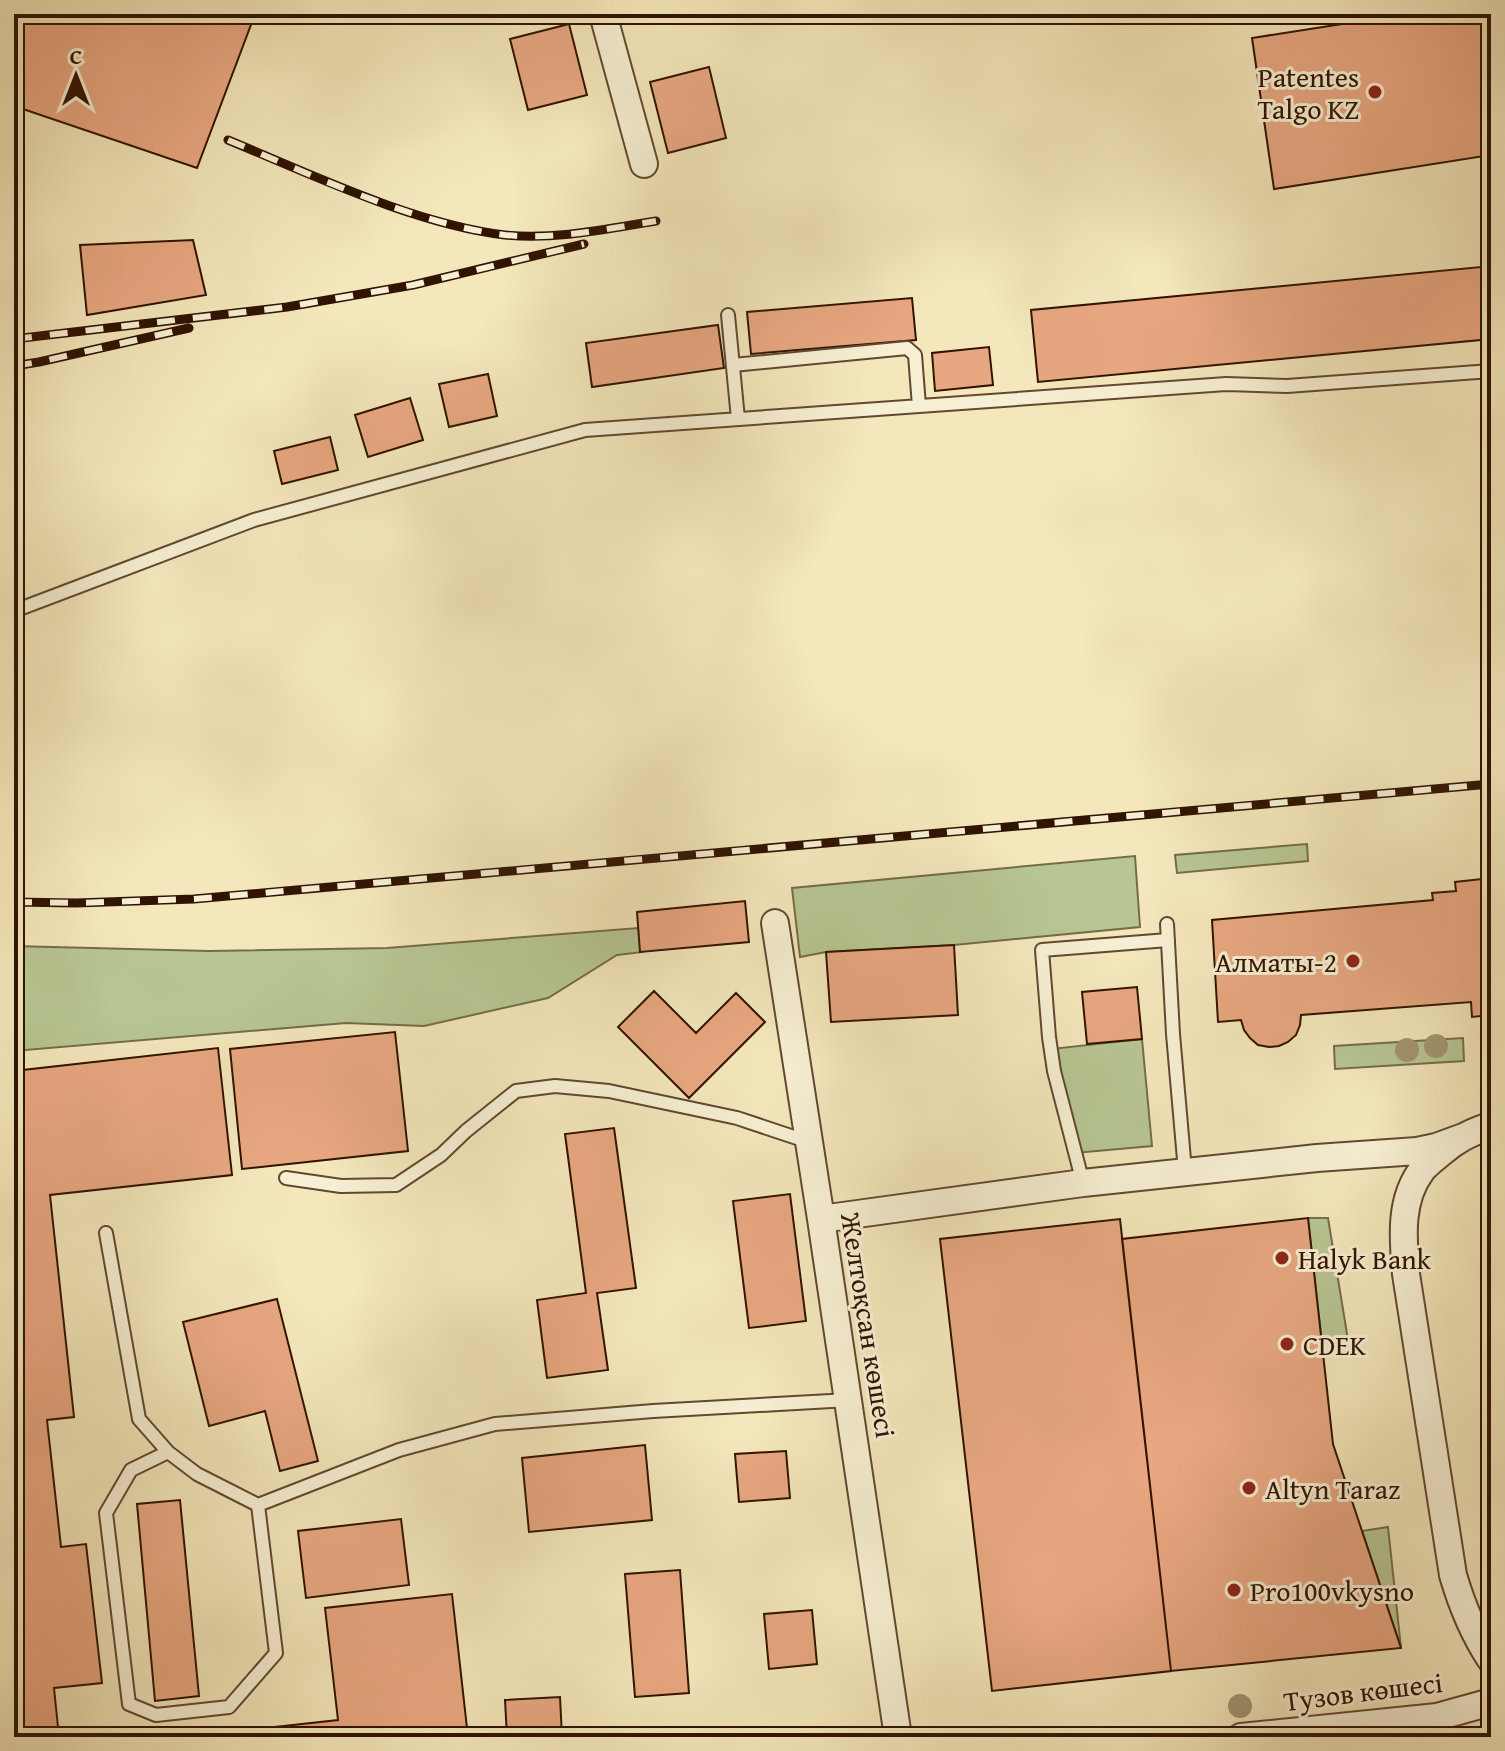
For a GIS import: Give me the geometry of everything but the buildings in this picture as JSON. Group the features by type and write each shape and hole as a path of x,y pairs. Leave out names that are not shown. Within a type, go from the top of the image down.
{"street":[{"path":"603,14 644,164"},
{"name":"Желтоқсан көшесі","path":"775,923 898,1737"},
{"path":"1491,1126 1450,1145 1423,1169 1410,1192 1403,1237 1406,1274 1453,1575 1464,1610 1491,1660"},
{"path":"821,1219 1185,1171 1417,1151 1466,1136"},
{"name":"Тузов көшесі","path":"1241,1737 1437,1717 1491,1702"}],"lane":[{"path":"728,315 738,419"},
{"path":"733,365 907,348 915,355 919,406"},
{"path":"14,611 254,520 585,430 1226,384 1287,386 1491,371"},
{"path":"1167,924 1185,1171"},
{"path":"1083,1183 1054,1071 1042,950 1168,940"},
{"path":"286,1178 341,1186 396,1185 441,1155 516,1091 555,1086 609,1091 737,1118 809,1142"},
{"path":"106,1233 139,1419 168,1452 197,1474 258,1505 399,1450 495,1424 849,1400"},
{"path":"168,1452 131,1470 106,1513 129,1704 156,1715 229,1707 276,1653 258,1505"}],"green space":[{"path":"1307,844 1308,861 1177,873 1175,855"},
{"path":"1135,856 1140,927 954,945 826,952 800,957 792,888"},
{"path":"638,928 643,952 617,955 548,998 424,1026 346,1023 14,1051 14,946 209,951 387,948"},
{"path":"1463,1038 1464,1061 1335,1069 1334,1046"},
{"path":"1142,1039 1152,1146 1075,1153 1051,1049"},
{"path":"1308,1218 1328,1218 1348,1340 1322,1343"},
{"path":"1388,1527 1401,1648 1362,1531"}],"railway":[{"path":"228,140 364,196 470,229 505,235 543,236 656,221"},
{"path":"14,339 287,307 413,285 584,244"},
{"path":"14,366 189,328"},
{"path":"14,902 194,899 1491,784"}],"place":[{"name":"Patentes Talgo KZ","path":"1375,92"},
{"name":"Алматы-2","path":"1353,961"},
{"name":"Halyk Bank","path":"1282,1258"},
{"name":"CDEK","path":"1287,1344"},
{"name":"Altyn Taraz","path":"1249,1488"},
{"name":"Pro100vkysno","path":"1234,1590"}]}
